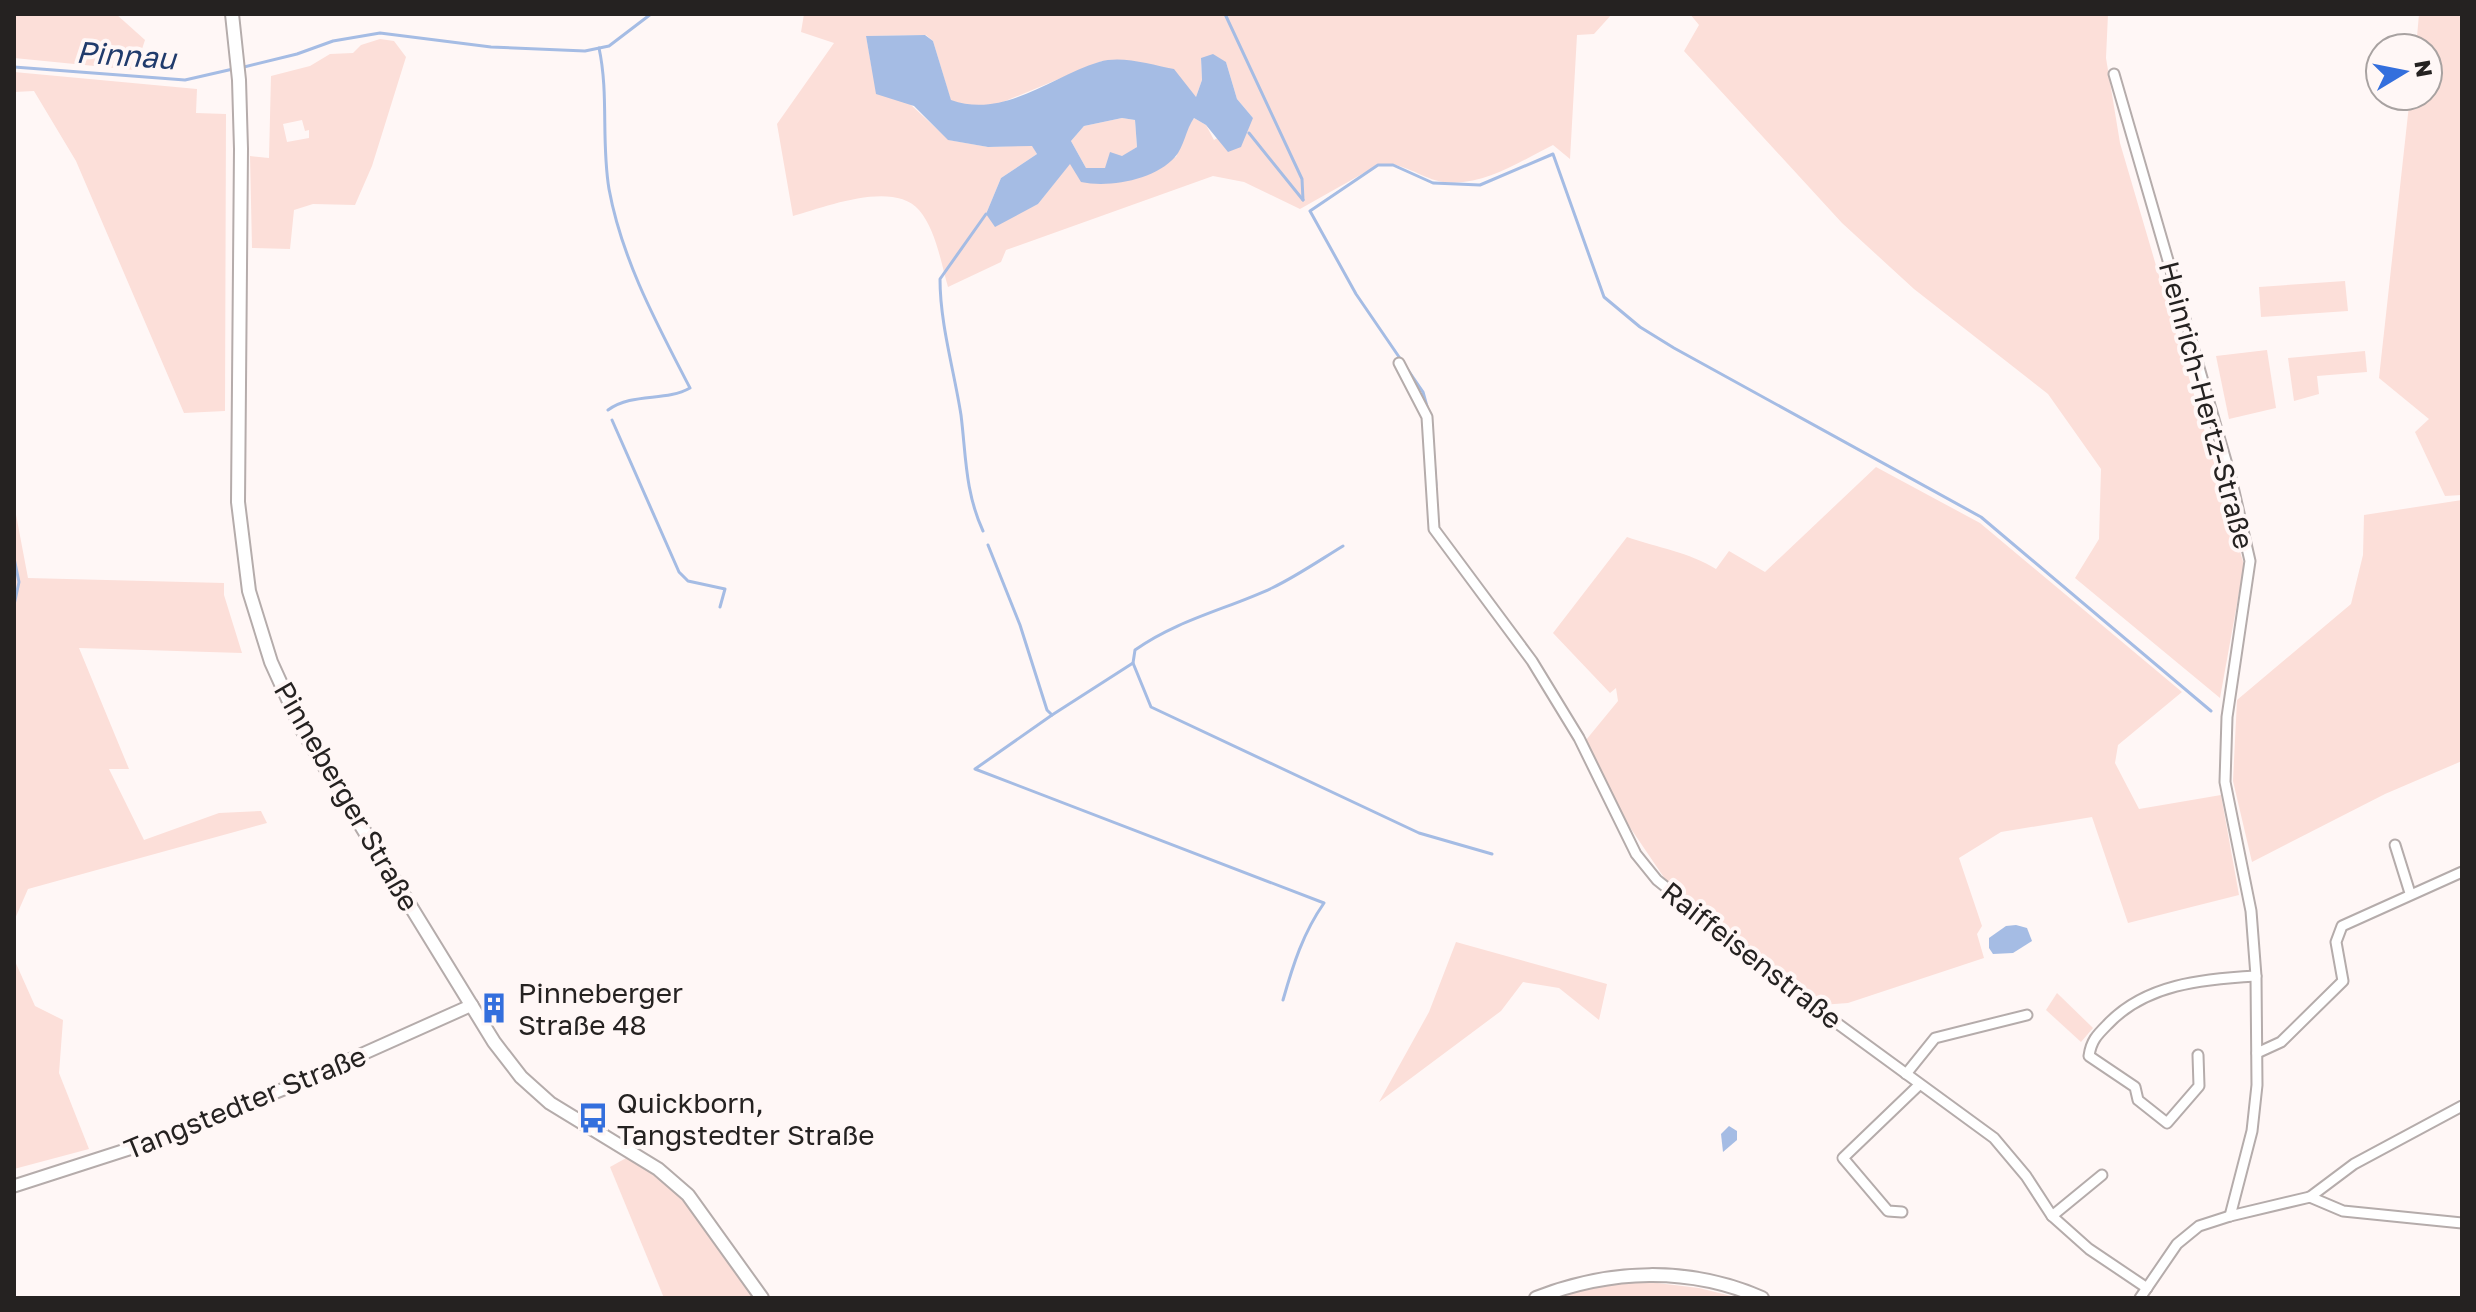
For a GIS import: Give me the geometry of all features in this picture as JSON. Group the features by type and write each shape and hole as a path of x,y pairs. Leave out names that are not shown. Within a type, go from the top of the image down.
{"main road":[{"name":"Pinneberger Straße","path":"232,14 239,80 237,474 249,591 271,662 301,728 472,1005 521,1077 550,1103 658,1169 688,1195 762,1298"},
{"path":"1536,1298 1588,1282 1664,1274 1712,1280 1762,1298"}],"street":[{"name":"Heinrich-Hertz-Straße","path":"2114,74 2231,478 2250,561 2227,717 2225,782 2251,911 2257,1053 2252,1131 2230,1216"},
{"name":"Raiffeisenstraße","path":"1399,363 1427,417 1434,529 1532,661 1579,738 1636,854 1677,899 1919,1085 1994,1138 2026,1176 2052,1216 2089,1249 2147,1288"},
{"path":"2395,845 2410,893"},
{"path":"2257,1053 2281,1042 2343,981 2336,942 2342,926 2462,872"},
{"path":"2198,1055 2199,1086 2167,1123 2138,1100 2135,1087 2089,1056 2091,1042 2123,1008 2140,997 2208,981 2256,976"},
{"name":"Tangstedter Straße","path":"14,1186 166,1137 318,1075 472,1005"},
{"path":"1906,1074 1935,1038 2027,1015"},
{"path":"1902,1212 1888,1211 1843,1158 1919,1085"},
{"path":"2140,1298 2177,1244 2199,1226 2310,1197 2354,1164 2462,1106"},
{"path":"2052,1216 2102,1175"},
{"path":"2310,1197 2343,1211 2462,1223"}],"shaded area":[{"path":"14,14 116,14 145,40 135,70 14,58"},
{"path":"804,14 1612,14 1594,34 1577,35 1570,159 1553,145 1500,172 1458,183 1435,180 1395,165 1378,165 1300,209 1244,182 1213,176 1006,250 1001,262 948,287 930,227 919,210 907,201 893,197 858,198 793,216 777,124 834,43 801,32","holes":["926,35 933,41 951,101 969,107 991,107 1102,61 1196,97 1202,80 1201,59 1226,62 1237,99 1253,118 1214,140 1206,125 1194,118 1176,157 1082,182 1070,163 1038,204 1019,213 986,214 1001,178 1037,154 1032,145 988,147 949,140 872,69 866,36"]},
{"path":"1690,14 2108,14 2106,58 2120,143 2244,565 2220,698 2075,578 2099,539 2101,469 2048,394 1914,289 1842,223 1684,51 1699,25"},
{"path":"2419,14 2462,14 2462,495 2445,496 2415,432 2429,419 2379,378 2408,112 2444,112 2444,32 2417,32"},
{"path":"380,39 394,41 406,57 372,166 355,205 313,204 294,210 290,249 252,248 250,156 269,158 271,76 310,66 330,54 353,53 361,45","holes":["302,120 305,131 309,130 309,138 287,142 283,124"]},
{"path":"14,72 197,89 196,113 226,114 225,411 184,413 76,161 34,91 14,92"},
{"path":"1122,118 1135,120 1137,147 1105,168 1086,168 1071,141 1084,126"},
{"path":"2345,281 2348,311 2261,317 2259,287"},
{"path":"2267,350 2276,408 2229,419 2216,356"},
{"path":"2365,351 2367,372 2317,376 2319,394 2294,401 2288,358"},
{"path":"1876,467 1980,523 2182,692 2118,745 2115,763 2139,809 2221,795 2239,895 2128,923 2092,817 2001,832 1959,858 1982,926 1977,934 1984,958 1848,1003 1821,1005 1665,879 1627,823 1586,740 1618,701 1616,688 1610,693 1553,633 1627,537 1684,554 1716,569 1729,551 1765,572"},
{"path":"2462,500 2462,761 2385,794 2252,862 2233,781 2237,700 2351,604 2363,555 2364,515"},
{"path":"14,504 28,578 224,583 224,595 242,653 79,648 129,769 109,769 144,840 219,813 261,811 267,823 28,889 14,921"},
{"path":"1456,942 1607,984 1599,1020 1559,988 1523,982 1501,1011 1379,1102 1429,1012"},
{"path":"14,959 35,1006 63,1020 59,1073 89,1149 14,1169"},
{"path":"2057,993 2093,1028 2081,1042 2046,1010"},
{"path":"628,1157 673,1188 758,1298 664,1298 610,1167"},
{"path":"1649,1282 1699,1288 1739,1298 1556,1298 1604,1283"}],"water":[{"path":"925,35 933,41 951,100 971,104 1008,100 1108,60 1136,61 1174,69 1196,97 1202,80 1201,58 1213,54 1226,62 1237,99 1253,118 1241,147 1228,152 1206,125 1194,118 1175,157 1144,177 1118,183 1092,184 1081,182 1070,164 1038,204 995,227 986,214 1001,178 1037,154 1032,146 988,147 948,140 914,106 876,94 866,36","holes":["1122,118 1135,120 1137,147 1122,156 1110,152 1105,168 1086,168 1071,141 1084,126"]},
{"path":"2006,926 2027,928 2032,941 2013,953 1993,954 1989,948 1989,938"},
{"path":"1729,1126 1737,1131 1737,1140 1723,1152 1721,1134"}],"waterway":[{"name":"Pinnau","path":"240,68 297,54 333,41 380,33 491,47 585,51 609,46 651,14"},
{"path":"1225,14 1302,179 1303,200"},
{"path":"599,48 604,83 605,154 615,215 642,291 690,388 670,395 628,401 608,410"},
{"name":"Pinnau","path":"14,67 185,80 233,69"},
{"path":"1249,133 1303,200"},
{"path":"1428,410 1423,392 1356,294 1310,211 1378,165 1393,165 1433,183 1480,185 1553,154 1604,297 1640,327 1674,348 1981,517 2211,711"},
{"path":"983,531 969,488 961,415 942,313 940,279 986,214"},
{"path":"612,420 679,572 688,581 725,589 720,607"},
{"path":"1431,421 1436,485"},
{"path":"988,545 1020,625 1047,710 1052,715 975,769 1324,903 1304,938 1283,1000"},
{"path":"1133,663 1135,650 1151,640 1272,588 1343,546"},
{"path":"14,558 19,582 14,605"},
{"path":"1052,715 1133,663 1151,707 1419,833 1492,854"}],"place":[{"name":"Pinneberger Straße 48","path":"494,1008"},
{"name":"Quickborn, Tangstedter Straße","path":"593,1118"}]}
